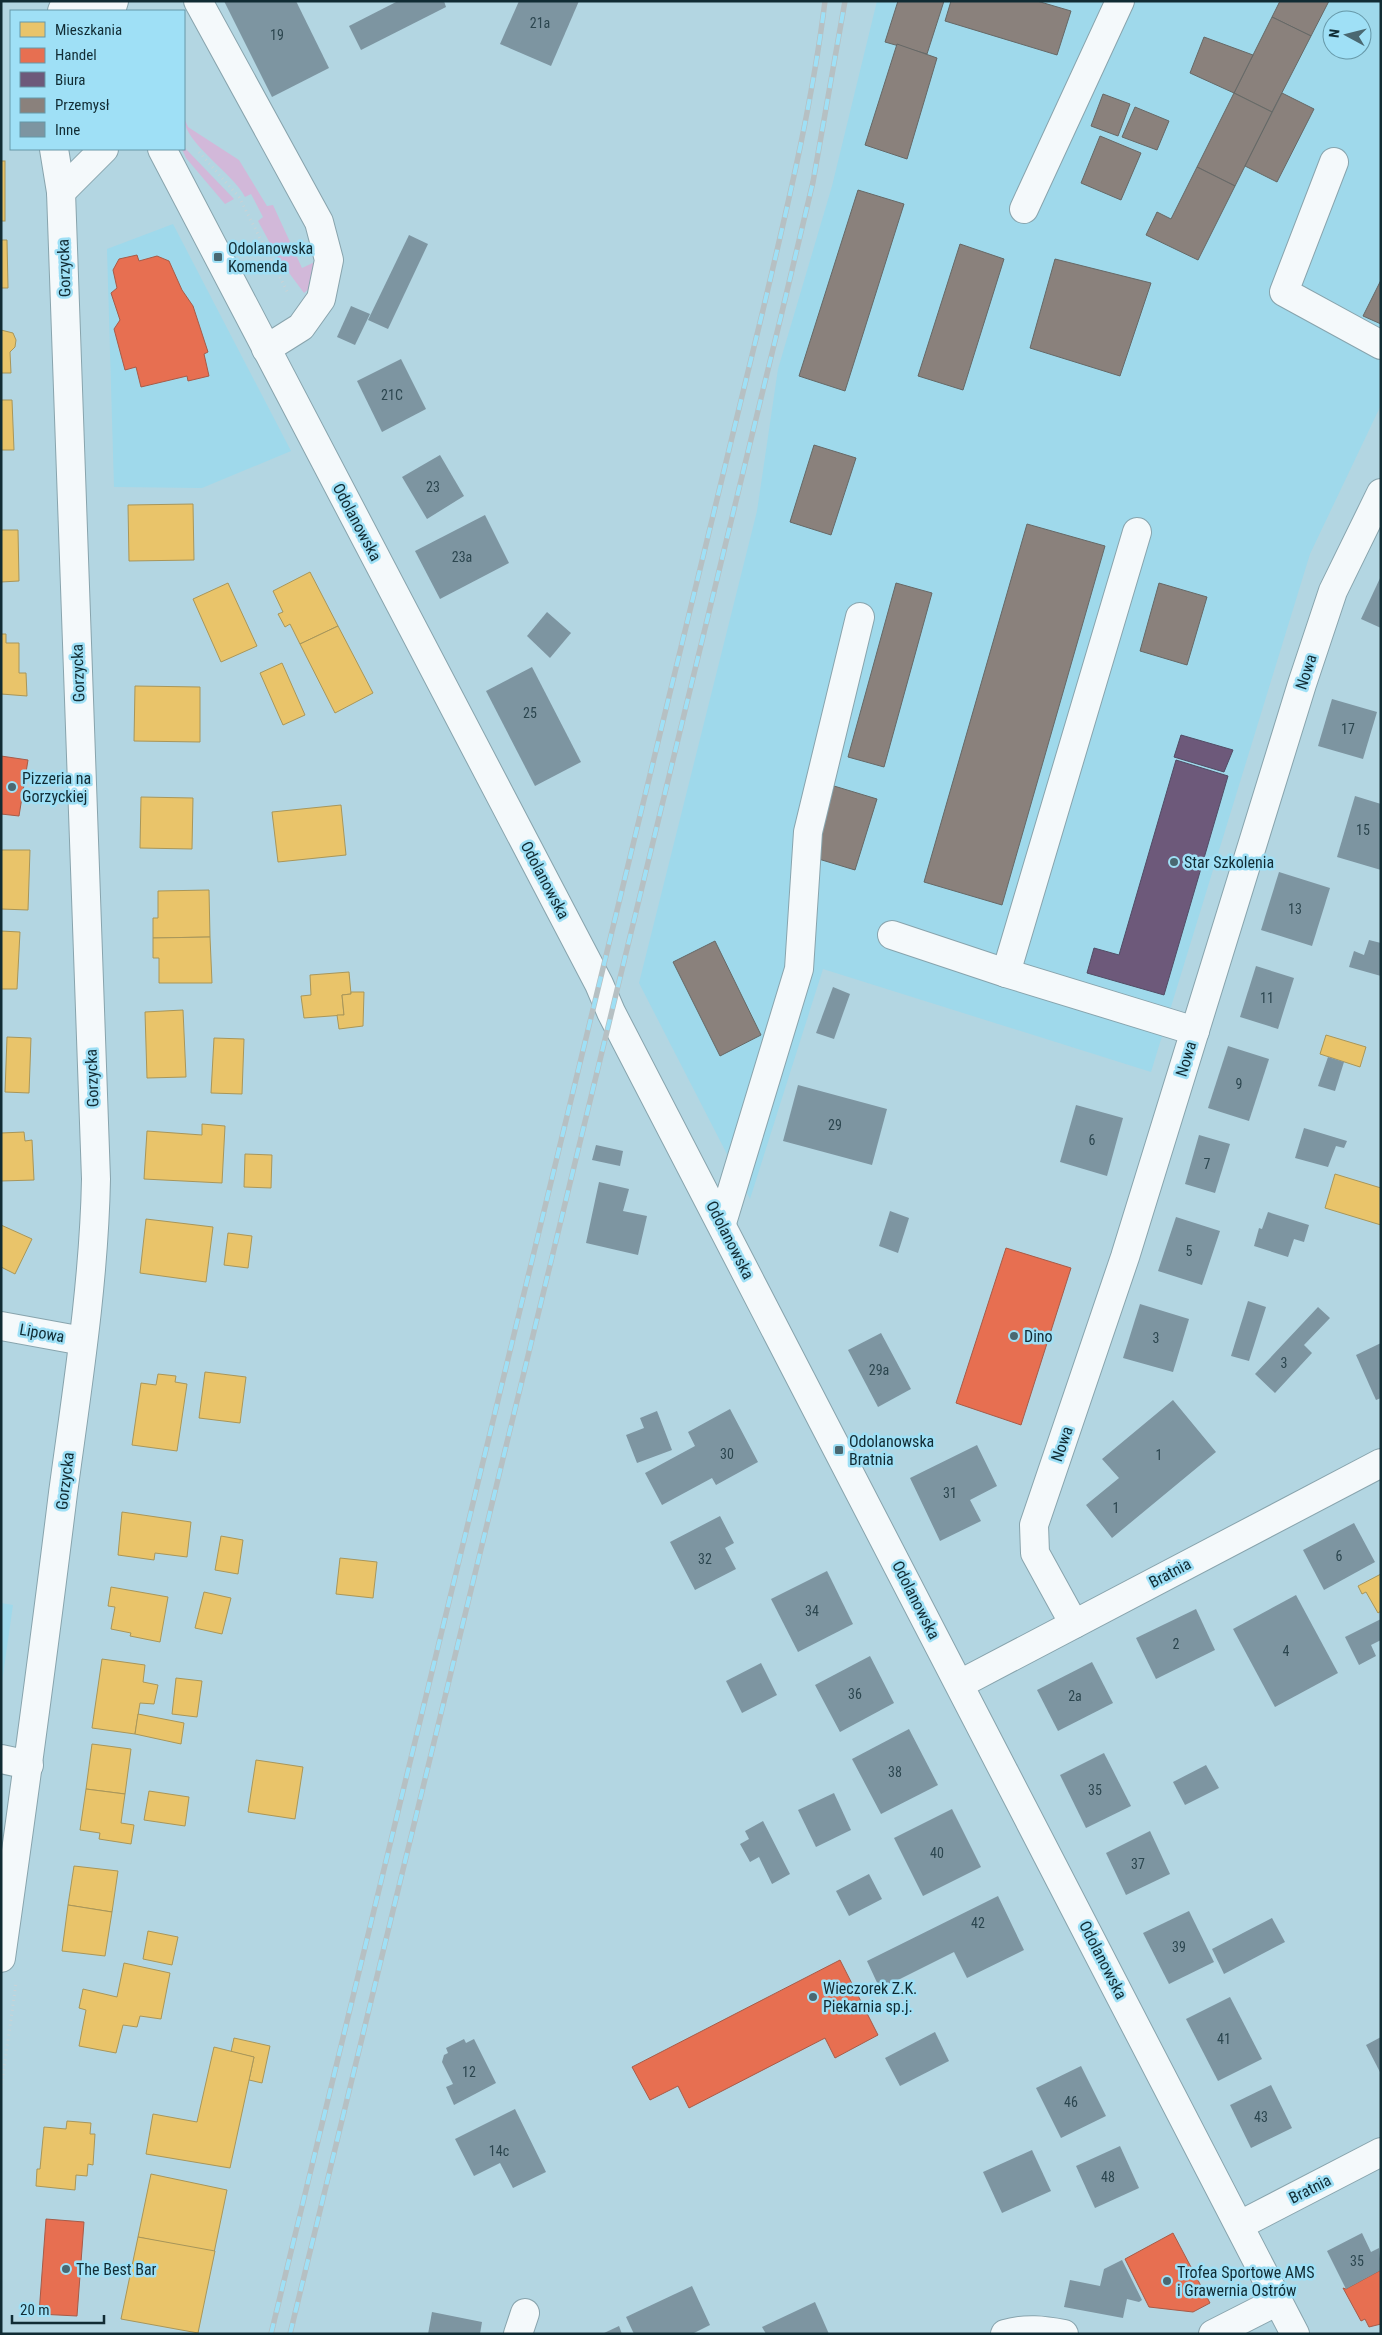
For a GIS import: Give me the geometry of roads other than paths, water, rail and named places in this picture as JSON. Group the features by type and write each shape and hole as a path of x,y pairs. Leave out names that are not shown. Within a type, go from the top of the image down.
{"street":[{"path":"198,1 319,222 329,260 321,299 301,326 266,348"},
{"path":"1024,209 1120,1"},
{"name":"Gorzycka","path":"1,1958 29,1765 83,1340 94,1234 96,1179 61,192 54,150"},
{"name":"Gorzycka","path":"61,192 70,150"},
{"path":"61,192 103,150"},
{"name":"Odolanowska","path":"158,151 266,348 576,940 1296,2334"},
{"path":"1334,162 1284,292 1381,345"},
{"name":"Nowa","path":"1074,1624 1035,1553 1034,1525 1125,1257 1302,684 1330,601 1381,493"},
{"path":"1006,973 1137,532"},
{"path":"722,1223 799,970 808,832 860,617"},
{"path":"892,935 1006,973 1195,1031"},
{"name":"Lipowa","path":"1,1326 83,1340"},
{"name":"Bratnia","path":"960,1684 1381,1463"},
{"path":"1,1759 29,1765"},
{"name":"Bratnia","path":"1240,2225 1381,2152"},
{"path":"1213,2334 1278,2301"},
{"path":"1005,2334 1019,2330 1040,2329 1064,2334"}],"railway":[{"path":"271,2334 763,310 806,118 825,1"},
{"path":"290,2334 813,182 845,1"}],"place":[{"name":"Odolanowska Komenda","path":"218,257"},
{"name":"Pizzeria na Gorzyckiej","path":"12,787"},
{"name":"Star Szkolenia","path":"1174,862"},
{"name":"Dino","path":"1014,1336"},
{"name":"Odolanowska Bratnia","path":"839,1450"},
{"name":"Wieczorek Z.K. Piekarnia sp.j.","path":"813,1997"},
{"name":"The Best Bar","path":"66,2269"},
{"name":"Trofea Sportowe AMS i Grawernia Ostrów","path":"1167,2281"}]}
